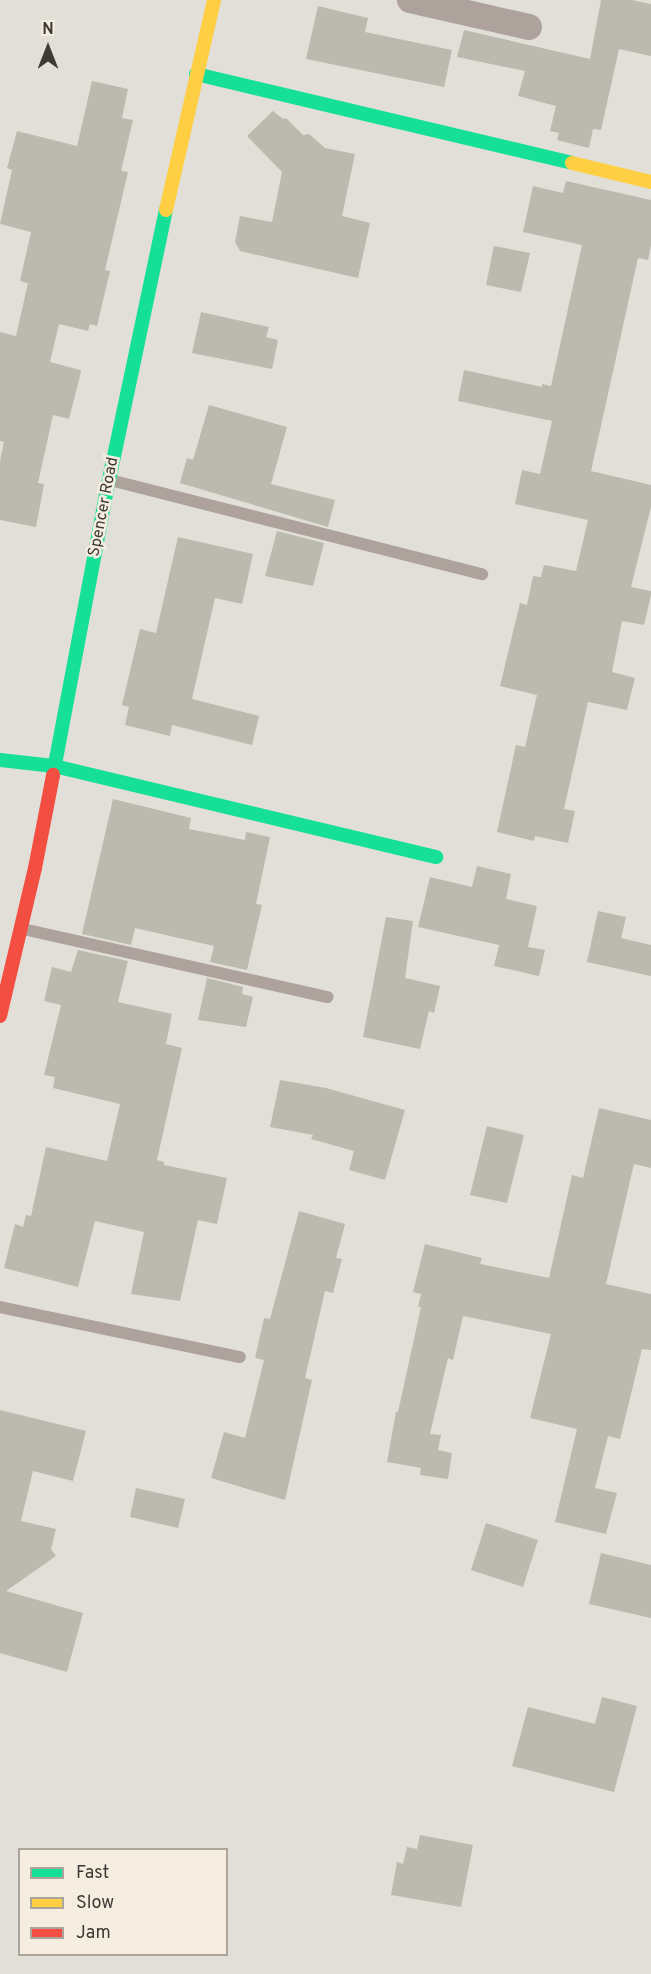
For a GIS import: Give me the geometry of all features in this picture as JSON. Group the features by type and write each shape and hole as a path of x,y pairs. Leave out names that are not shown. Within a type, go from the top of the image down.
{"street":[{"name":"Spencer Road","path":"0,1016 35,868 109,480 214,0"},
{"path":"410,0 529,27"},
{"path":"196,74 651,183"},
{"path":"0,760 54,766 436,857"}],"lane":[{"path":"109,480 482,574"},
{"path":"19,928 328,997"},
{"path":"0,1307 240,1357"}],"building":[{"path":"601,0 632,0 651,4 651,56 619,49 601,130 593,129 589,148 557,140 559,133 550,131 556,106 518,96 525,71 457,57 464,30 590,59"},
{"path":"318,6 368,18 365,32 452,50 444,87 306,59"},
{"path":"92,81 128,89 122,118 133,120 121,171 128,172 105,270 110,271 97,326 90,324 88,331 59,324 50,362 81,372 69,419 53,415 38,483 44,484 36,527 0,520 0,461 4,442 0,441 0,332 16,336 28,283 20,281 31,232 0,224 12,170 7,168 17,131 77,146"},
{"path":"273,111 283,119 286,118 303,135 309,134 325,148 355,154 342,216 370,223 358,278 240,251 235,242 240,216 272,222 282,172 247,136"},
{"path":"566,181 651,200 651,245 648,260 638,258 591,471 651,485 651,507 631,587 651,591 651,595 644,625 622,621 612,672 635,678 627,710 588,702 564,809 575,811 568,843 535,836 534,841 497,832 516,745 525,747 537,695 500,686 520,603 527,605 533,576 541,577 544,565 576,571 588,520 515,504 522,470 540,474 552,421 458,401 464,370 542,387 542,384 551,386 582,245 523,232 533,186 563,193"},
{"path":"494,246 530,253 521,292 486,285"},
{"path":"201,312 269,327 266,337 278,340 272,369 192,353"},
{"path":"209,405 287,427 271,484 335,500 328,527 180,483 187,458 193,460"},
{"path":"277,531 324,543 313,586 265,576"},
{"path":"178,537 253,554 242,604 215,598 192,699 259,716 252,745 172,725 170,736 125,725 129,707 122,705 140,629 156,633"},
{"path":"113,799 191,818 189,829 245,840 246,832 270,837 256,904 262,905 247,970 210,962 214,946 135,928 131,945 82,934"},
{"path":"477,866 511,874 506,899 537,906 528,947 545,950 539,976 494,966 499,945 418,927 430,877 472,887"},
{"path":"598,911 626,917 621,938 651,945 651,976 587,962"},
{"path":"386,917 413,921 405,978 440,986 434,1013 429,1011 420,1049 363,1037"},
{"path":"78,950 128,961 118,1002 172,1014 166,1044 182,1048 157,1160 164,1162 164,1165 227,1178 217,1224 198,1220 180,1301 131,1294 144,1232 95,1221 78,1287 4,1268 15,1224 23,1227 26,1215 31,1216 46,1147 107,1161 120,1104 53,1088 55,1077 44,1075 61,1005 44,1001 52,967 71,972"},
{"path":"207,978 243,987 242,994 253,997 246,1027 198,1020"},
{"path":"280,1080 326,1088 405,1110 385,1180 349,1170 354,1151 311,1139 313,1135 270,1127"},
{"path":"599,1108 651,1120 651,1168 634,1164 606,1284 651,1294 651,1350 642,1349 620,1439 608,1436 595,1488 617,1493 606,1534 555,1522 577,1429 530,1418 551,1334 463,1316 453,1360 448,1358 430,1434 441,1435 438,1450 452,1453 448,1479 420,1475 421,1468 387,1462 396,1412 398,1412 421,1307 418,1307 421,1294 413,1292 425,1244 482,1258 480,1264 549,1278 572,1175 583,1178"},
{"path":"487,1126 524,1135 507,1203 470,1195"},
{"path":"299,1211 345,1224 336,1258 342,1259 333,1293 325,1291 305,1378 312,1380 285,1500 211,1478 224,1432 245,1438 264,1360 255,1358 264,1318 270,1319"},
{"path":"0,1410 86,1431 73,1481 33,1471 21,1521 56,1529 51,1549 56,1556 6,1591 83,1613 67,1672 0,1653"},
{"path":"136,1488 185,1499 178,1528 130,1517"},
{"path":"486,1523 538,1540 523,1587 471,1570"},
{"path":"601,1553 651,1565 651,1618 589,1604"},
{"path":"602,1697 637,1706 614,1792 512,1766 528,1707 595,1724"},
{"path":"420,1835 473,1845 461,1907 391,1895 397,1862 403,1864 407,1847 417,1849"}],"traffic: fast":[{"path":"196,74 572,163"},
{"path":"53,775 109,480 166,210"},
{"path":"0,760 54,766 436,857"}],"traffic: slow":[{"path":"166,210 214,0"},
{"path":"572,163 651,182"}],"traffic: jam":[{"path":"0,1016 35,868 53,775"}]}
